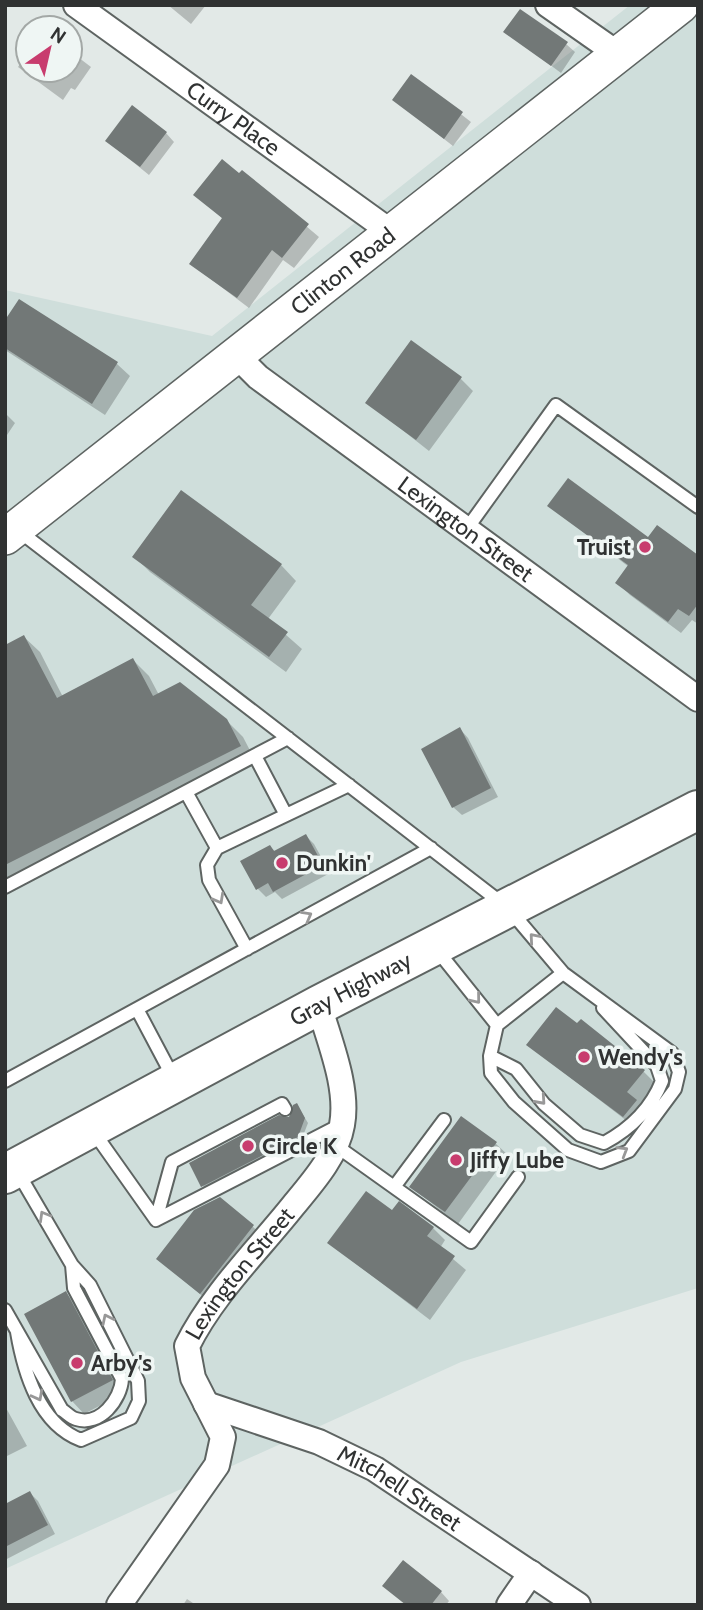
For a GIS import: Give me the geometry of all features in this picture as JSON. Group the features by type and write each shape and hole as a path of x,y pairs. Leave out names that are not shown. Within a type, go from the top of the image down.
{"highway":[{"name":"Gray Highway","path":"10,1171 319,1005 698,810"}],"street":[{"name":"Curry Place","path":"76,5 391,232"},
{"path":"548,5 618,54"},
{"name":"Clinton Road","path":"10,533 681,5"},
{"name":"Lexington Street","path":"237,356 258,377 695,695"},
{"path":"319,1005 340,1082 339,1134"},
{"name":"Lexington Street","path":"119,1605 217,1465 223,1437 205,1404 188,1362 187,1346 195,1331 311,1185 339,1134"},
{"name":"Mitchell Street","path":"205,1404 319,1441 375,1469 578,1605"},
{"path":"509,1605 531,1573"}],"lane":[{"path":"467,530 556,405 698,508"},
{"path":"10,533 288,738 508,908 563,973 672,1053 679,1072 675,1089 629,1151 601,1162 568,1150 514,1102 491,1073 490,1056 497,1025 563,973"},
{"path":"5,887 288,738"},
{"path":"255,756 286,815"},
{"path":"247,949 209,880 207,865 217,848 349,785"},
{"path":"186,792 217,848"},
{"path":"5,1081 431,848"},
{"path":"434,946 497,1025"},
{"path":"490,1056 516,1069 544,1104 580,1135 604,1143 624,1132 655,1098 662,1081 657,1066 592,995"},
{"path":"138,1009 176,1082"},
{"path":"156,1220 172,1162 223,1138 282,1104 285,1109"},
{"path":"394,1187 444,1120"},
{"path":"91,1128 156,1220"},
{"path":"156,1220 215,1185 300,1141 339,1134 394,1187 471,1242 517,1177"},
{"path":"10,1171 72,1265 90,1285 138,1381 139,1401 131,1418 81,1440 63,1433 49,1418 23,1367 17,1332"},
{"path":"5,1310 62,1409 77,1420 89,1419 113,1406 122,1393 122,1378 74,1288 72,1265"}],"shaded area":[{"path":"630,5 698,5 698,1288 461,1362 5,1569 5,290 212,336"}],"building":[{"path":"520,9 568,42 551,66 503,32"},
{"path":"411,74 463,112 444,139 392,100"},
{"path":"132,105 167,132 140,167 105,141"},
{"path":"222,159 239,173 242,170 309,224 282,258 272,250 237,298 189,264 222,218 193,195"},
{"path":"19,299 118,362 92,404 5,348 5,320"},
{"path":"411,340 462,377 416,440 365,403"},
{"name":"Truist","path":"568,478 648,537 657,525 698,555 698,604 689,616 678,609 668,622 615,583 628,565 547,506"},
{"path":"181,490 282,564 251,605 288,632 269,657 132,557"},
{"path":"24,635 57,698 133,658 153,696 180,682 227,719 241,746 5,865 5,645"},
{"path":"460,727 491,788 452,808 421,749"},
{"name":"Dunkin'","path":"306,834 323,865 273,892 268,883 256,890 240,861 270,845 274,851"},
{"name":"Wendy's","path":"556,1007 577,1023 581,1019 645,1070 627,1092 637,1100 623,1117 526,1045"},
{"name":"Circle K","path":"297,1103 305,1118 298,1137 201,1187 189,1163 279,1115 289,1117 293,1105"},
{"name":"Jiffy Lube","path":"461,1116 497,1142 445,1212 409,1187"},
{"path":"366,1191 392,1210 399,1201 434,1227 427,1236 455,1256 417,1309 327,1243"},
{"path":"220,1197 254,1225 200,1294 156,1259 194,1210"},
{"name":"Arby's","path":"66,1291 113,1380 71,1402 24,1314"},
{"path":"30,1491 48,1525 5,1547 5,1504"},
{"path":"403,1560 442,1591 431,1605 406,1605 382,1586"}],"place":[{"name":"Truist","path":"645,547"},
{"name":"Dunkin'","path":"282,863"},
{"name":"Wendy's","path":"584,1057"},
{"name":"Circle K","path":"248,1146"},
{"name":"Jiffy Lube","path":"456,1160"},
{"name":"Arby's","path":"77,1363"}]}
